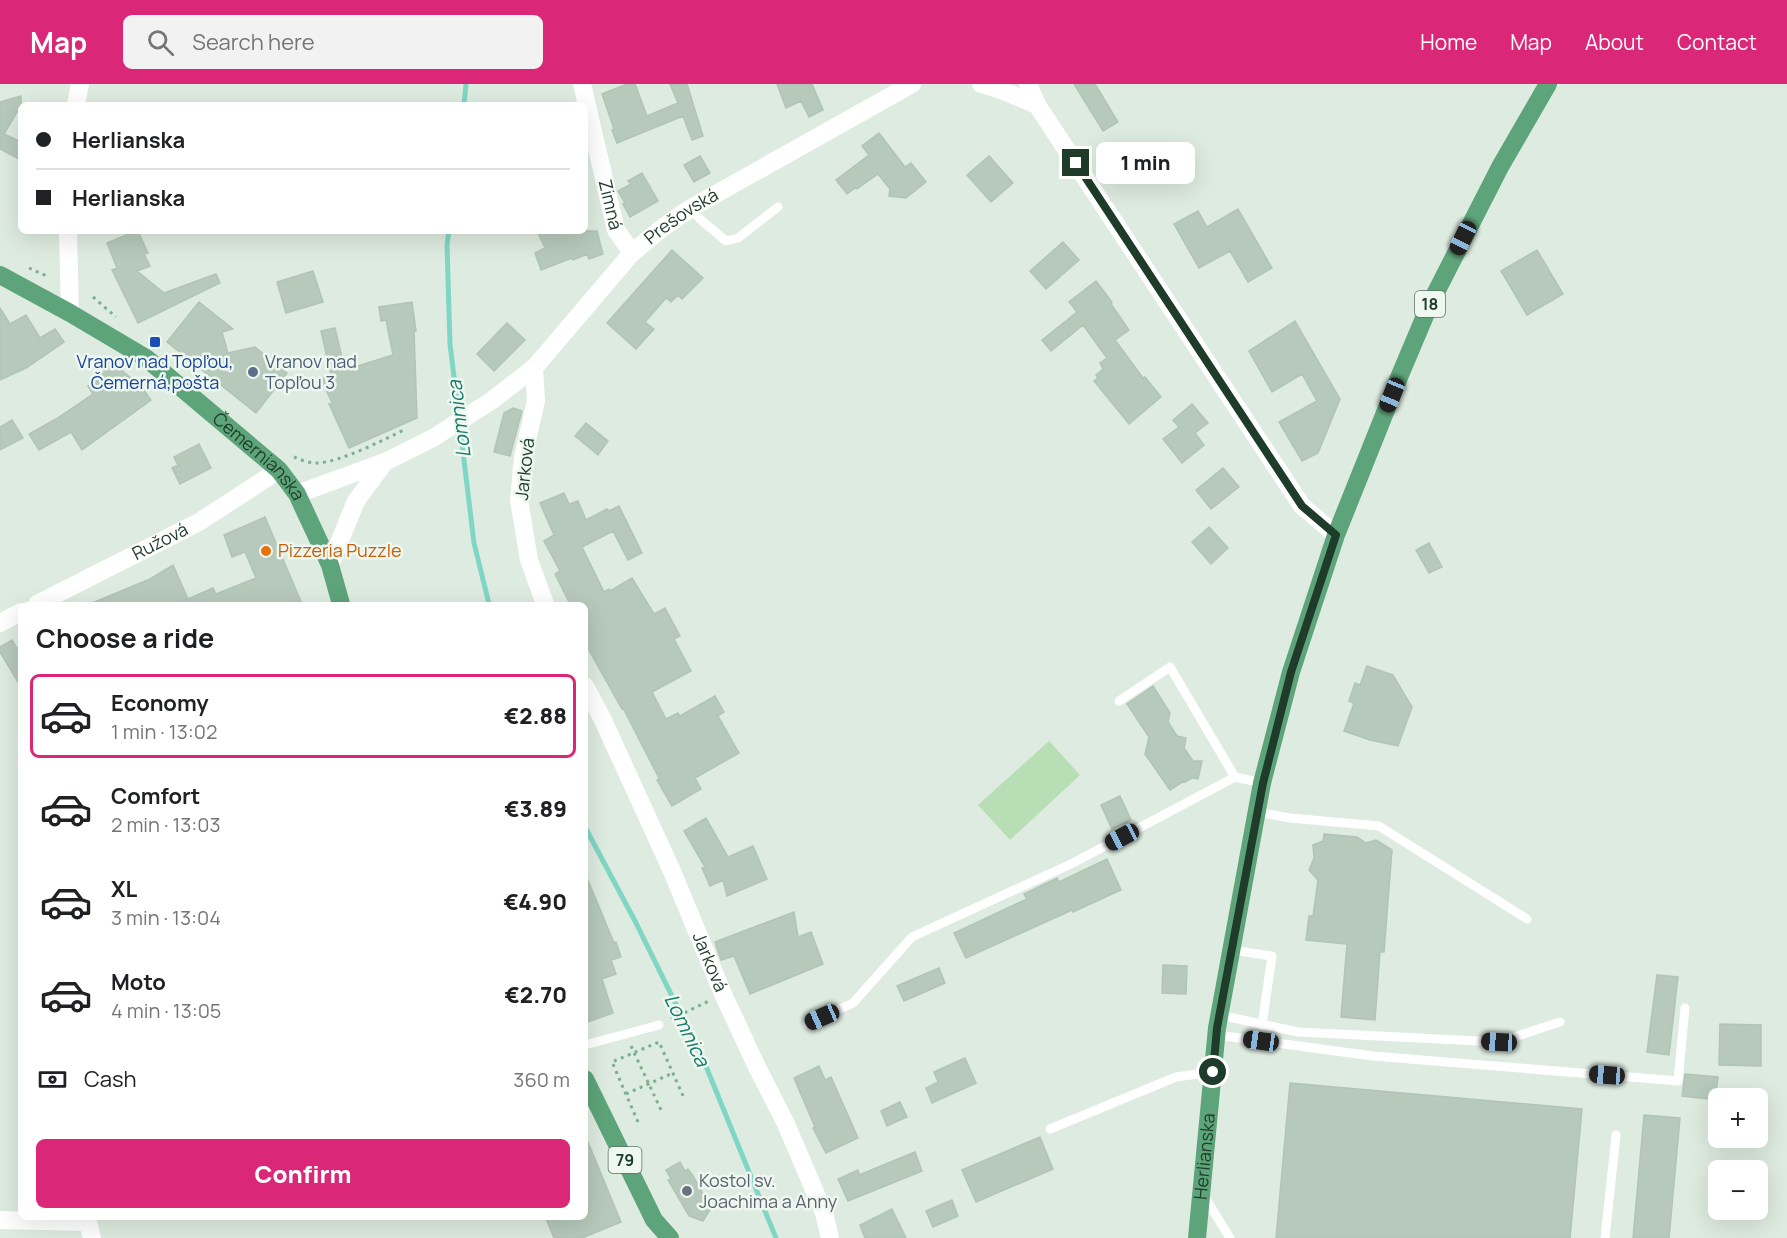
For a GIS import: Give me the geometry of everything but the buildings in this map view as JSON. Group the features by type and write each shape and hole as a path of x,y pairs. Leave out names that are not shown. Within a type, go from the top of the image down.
{"main road":[{"name":"18","path":"1336,535 1430,304 1500,167 1548,84"},
{"name":"Čemernianska","path":"0,275 146,358 284,463 330,565 340,602"},
{"name":"Herlianska","path":"1197,1238 1217,1035 1257,812 1291,672 1336,535"},
{"name":"79","path":"588,1085 654,1220 670,1238"}],"street":[{"path":"77,102 80,84"},
{"name":"Zimná","path":"582,84 586,102"},
{"name":"Prešovská","path":"297,494 385,462 433,438 491,400 534,368 632,253 662,228 691,208 911,84"},
{"path":"981,84 1036,105"},
{"path":"1028,84 1036,105 1302,506 1336,535"},
{"name":"Zimná","path":"588,110 616,230 632,253"},
{"path":"68,234 70,313"},
{"name":"Jarková","path":"534,368 536,401 523,457 519,500 529,560 544,602"},
{"path":"330,565 356,501 385,462"},
{"name":"Ružová","path":"41,602 199,522 284,463"},
{"path":"0,623 18,614"},
{"name":"Jarková","path":"588,692 671,869 723,994 786,1124 824,1213 830,1238"},
{"path":"0,1220 88,1222 92,1238"}],"lane":[{"path":"691,208 700,219 726,241 738,238 778,207"},
{"path":"1119,701 1170,667 1234,777"},
{"path":"807,1024 853,1003 912,937 1073,863 1234,777 1263,783"},
{"path":"1257,812 1290,818 1378,826 1527,920"},
{"path":"1232,950 1272,956 1262,1025"},
{"path":"1217,1035 1373,1056 1678,1081 1685,1008"},
{"path":"1220,1016 1298,1032 1499,1042 1560,1022"},
{"path":"588,1044 659,1025"},
{"path":"1050,1129 1176,1077 1213,1072"},
{"path":"1605,1238 1617,1134"},
{"path":"1201,1191 1230,1238"}],"path":[{"path":"284,463 329,460 372,445 408,428"},
{"path":"659,1025 696,1007"},
{"path":"626,1034 662,1112"},
{"path":"638,1122 612,1062 659,1042 684,1098"},
{"path":"626,1094 673,1073"}],"green space":[{"path":"1049,741 1080,775 1010,840 978,805"}],"waterway":[{"name":"Lomnica","path":"464,102 466,84"},
{"name":"Lomnica","path":"449,234 450,344 459,418"},
{"name":"Lomnica","path":"460,427 474,543 489,602"},
{"name":"Lomnica","path":"588,833 635,921 703,1059 776,1238"}],"place":[{"name":"Vranov nad Topľou, Čemerná,pošta","path":"155,342"},
{"name":"Vranov nad Topľou 3","path":"253,372"},
{"name":"Pizzeria Puzzle","path":"266,551"},
{"name":"Kostol sv. Joachima a Anny","path":"687,1191"}],"route":[{"path":"1076,163 1302,506 1336,535 1291,672 1263,783 1217,1028 1213,1072"}]}
